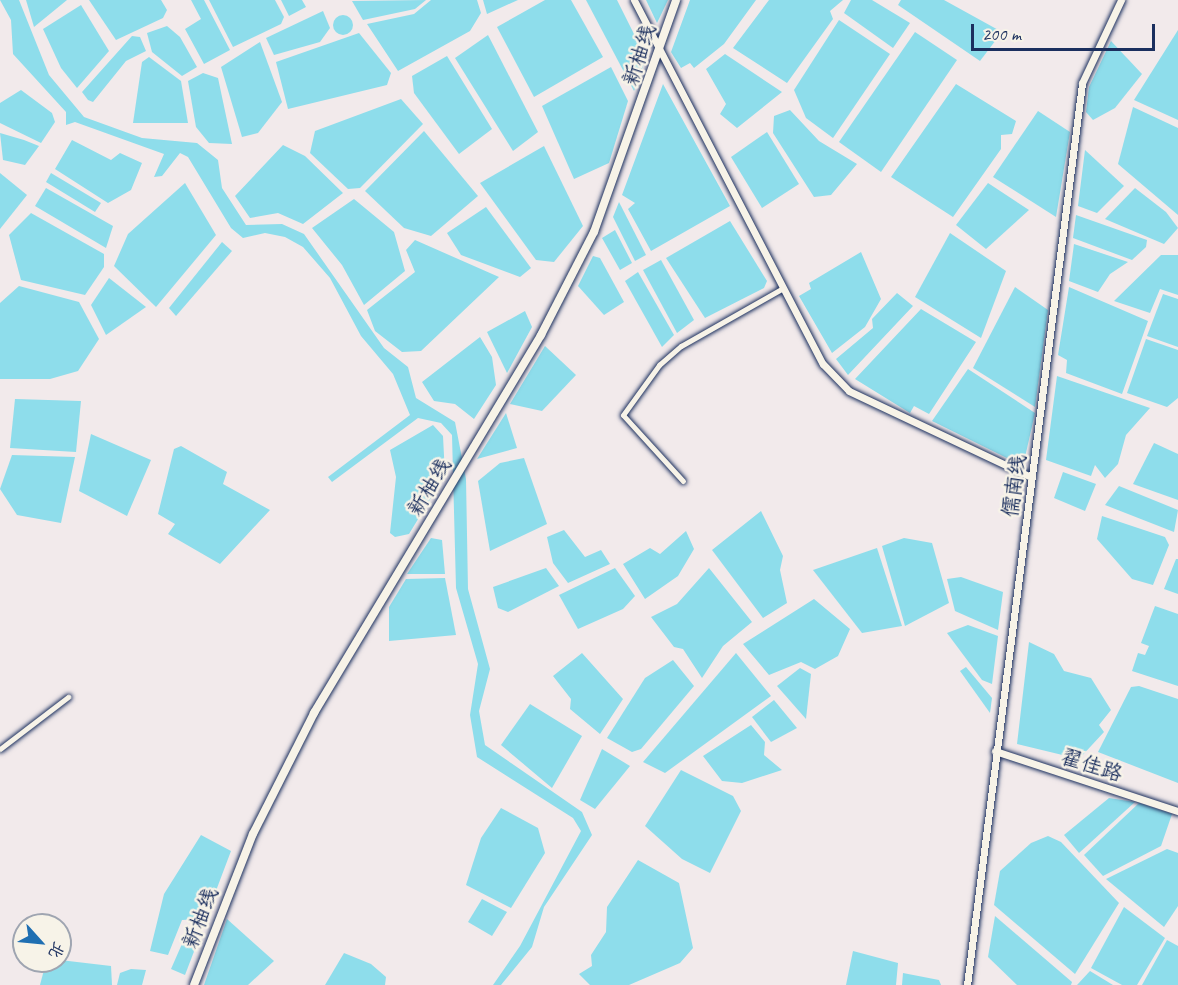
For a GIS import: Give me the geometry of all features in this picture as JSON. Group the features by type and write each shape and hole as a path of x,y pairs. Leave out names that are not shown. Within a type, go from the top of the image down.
{"main road":[{"name":"新柚线","path":"194,985 253,834 314,713 541,335 594,232 676,0"}],"street":[{"path":"634,0 823,364 849,391 1031,477"},
{"name":"儒南线","path":"967,985 1082,82 1121,0"},
{"path":"683,481 623,416 659,365 681,346 783,288"},
{"path":"0,749 68,697"},
{"name":"翟佳路","path":"995,751 1178,811"}],"water":[{"path":"0,0 19,0 49,75 84,117 142,138 197,143 218,160 222,188 246,225 282,224 304,234 384,348 408,367 416,398 455,422 466,479 468,589 490,669 479,711 485,745 582,812 592,835 544,907 532,947 501,985 493,985 520,946 581,831 573,818 477,757 470,715 478,664 456,588 452,435 441,423 418,418 332,482 328,477 410,415 393,374 361,336 330,278 303,247 285,237 265,233 243,238 231,228 188,157 180,153 162,176 154,177 164,154 75,122 66,125 66,112 13,54 11,20"},
{"path":"26,0 67,0 34,27"},
{"path":"89,0 161,0 167,10 163,18 116,40"},
{"path":"191,0 204,0 230,50 204,64 185,29 201,19"},
{"path":"209,0 275,0 284,17 281,24 233,47"},
{"path":"281,0 302,0 306,7 289,16"},
{"path":"426,0 415,9 363,20 352,1"},
{"path":"431,0 477,0 481,13 470,31 398,71 367,24 414,14"},
{"path":"483,0 518,0 487,14"},
{"path":"545,0 571,0 603,57 534,97 497,27"},
{"path":"586,0 617,0 646,58 634,91"},
{"path":"646,0 668,0 657,23"},
{"path":"690,0 756,0 724,44 694,68 690,63 681,68 671,52"},
{"path":"769,0 843,0 830,11 833,19 787,83 733,48"},
{"path":"851,0 872,0 910,23 893,48 844,13"},
{"path":"901,0 944,0 1002,32 980,61 898,5"},
{"path":"81,5 109,51 77,88 61,68 43,29"},
{"path":"323,11 330,28 320,42 274,55 266,38"},
{"path":"343,15 350,18 353,25 350,32 343,35 336,32 333,25 336,18"},
{"path":"839,20 890,54 833,138 806,118 794,90"},
{"path":"167,26 180,37 197,67 182,76 152,52 147,33"},
{"path":"1178,30 1178,120 1134,100"},
{"path":"915,32 957,60 881,172 839,142"},
{"path":"359,33 391,73 387,85 288,109 276,62"},
{"path":"488,35 538,132 513,151 455,58"},
{"path":"132,36 140,37 146,51 126,61 93,102 88,100 82,92"},
{"path":"1111,41 1142,74 1115,108 1093,120 1086,112 1089,87"},
{"path":"260,42 282,102 258,133 242,137 221,67"},
{"path":"725,54 782,92 737,128 720,114 726,104 706,69"},
{"path":"447,56 492,129 459,154 414,93 412,76"},
{"path":"149,57 181,81 188,123 133,123 142,62"},
{"path":"611,67 628,101 609,163 574,179 542,106"},
{"path":"203,73 218,78 232,144 209,143 196,127 188,81"},
{"path":"663,84 730,206 651,251 628,209 635,203 622,195"},
{"path":"956,84 1016,121 1012,134 1001,135 1001,149 953,217 891,177"},
{"path":"21,90 52,113 55,122 41,143 0,123 0,103"},
{"path":"401,99 423,124 360,188 348,189 310,153 315,131"},
{"path":"1133,107 1178,128 1178,215 1118,164"},
{"path":"790,110 819,141 857,164 831,195 814,197 773,133 774,116"},
{"path":"1038,111 1070,132 1056,217 993,177"},
{"path":"424,131 478,196 431,236 404,228 365,191"},
{"path":"767,132 799,184 762,208 731,157"},
{"path":"0,133 39,146 25,165 3,160"},
{"path":"72,140 111,160 120,153 142,163 131,190 108,203 55,169"},
{"path":"283,145 305,156 343,193 303,224 278,213 250,218 235,196"},
{"path":"544,146 583,226 554,262 536,260 480,183"},
{"path":"1085,150 1124,186 1097,213 1078,206"},
{"path":"0,173 27,195 0,229"},
{"path":"51,173 101,203 95,212 46,182"},
{"path":"185,183 216,235 156,307 114,266 128,234"},
{"path":"988,183 1029,210 986,249 956,225"},
{"path":"46,188 113,226 106,248 35,206"},
{"path":"1135,188 1166,212 1178,228 1164,244 1105,219"},
{"path":"354,199 394,232 405,271 364,305 342,265 312,228"},
{"path":"619,202 646,255 635,261 613,217"},
{"path":"486,207 531,268 520,277 461,255 447,233"},
{"path":"31,213 104,254 104,267 85,295 21,280 9,235"},
{"path":"1076,215 1147,240 1146,247 1132,260 1073,238"},
{"path":"730,221 767,281 764,288 705,318 666,258"},
{"path":"615,230 632,263 620,270 602,238"},
{"path":"950,233 1006,271 981,338 915,297"},
{"path":"415,240 499,277 421,351 402,352 375,331 367,310 415,272 406,250"},
{"path":"222,242 232,251 176,316 169,308"},
{"path":"1074,244 1128,262 1110,274 1098,292 1069,281"},
{"path":"861,252 881,299 865,327 832,353 799,296 811,289 809,283"},
{"path":"1161,255 1178,255 1178,295 1160,289 1150,313 1114,301"},
{"path":"593,256 600,258 624,302 604,315 578,286"},
{"path":"661,260 694,320 677,333 643,270"},
{"path":"638,272 674,335 662,347 625,281"},
{"path":"109,278 146,307 106,335 91,305"},
{"path":"19,286 79,302 99,339 78,371 50,379 0,379 0,303"},
{"path":"1015,287 1048,310 1035,407 973,368"},
{"path":"1069,287 1148,321 1122,394 1066,373 1067,360 1058,355"},
{"path":"897,293 913,306 848,375 836,359 873,328 872,319"},
{"path":"1163,294 1178,299 1178,347 1147,336"},
{"path":"921,309 976,342 929,414 914,406 910,413 855,379"},
{"path":"525,311 532,327 507,373 487,332"},
{"path":"480,337 492,357 496,385 474,419 455,404 434,401 422,382"},
{"path":"1146,339 1178,350 1178,398 1167,407 1127,393"},
{"path":"545,346 576,375 542,411 510,404"},
{"path":"968,369 1035,413 1023,466 932,421"},
{"path":"1057,376 1150,408 1126,435 1118,464 1105,478 1095,465 1091,476 1046,460"},
{"path":"15,399 81,401 76,452 10,448"},
{"path":"506,413 517,448 477,459"},
{"path":"433,425 443,436 445,475 409,534 395,537 390,533 396,477 390,450"},
{"path":"91,434 151,460 127,516 79,491"},
{"path":"1154,443 1178,454 1178,500 1133,484"},
{"path":"181,446 227,472 223,484 270,510 220,564 168,534 175,524 158,514 174,449"},
{"path":"12,455 75,457 61,523 17,515 0,489"},
{"path":"524,458 547,524 490,551 478,481 500,463"},
{"path":"1063,472 1096,484 1085,511 1054,498"},
{"path":"1119,486 1178,510 1174,532 1105,505"},
{"path":"761,511 783,556 780,570 787,603 763,618 712,550"},
{"path":"1102,516 1165,537 1169,545 1153,585 1132,579 1097,539"},
{"path":"564,530 585,557 601,550 610,564 568,583 553,563 547,537"},
{"path":"686,531 694,549 678,576 645,599 623,564 650,548 660,554"},
{"path":"431,538 442,540 445,574 407,574"},
{"path":"904,538 932,543 949,603 905,626 882,546"},
{"path":"877,548 902,626 862,633 813,570"},
{"path":"1176,559 1178,559 1178,594 1164,589"},
{"path":"546,568 559,586 508,612 498,608 493,587"},
{"path":"615,568 635,596 623,609 578,629 559,595"},
{"path":"709,568 752,622 723,646 702,678 683,649 674,647 651,617 677,604"},
{"path":"961,577 1003,592 998,630 955,611 947,579"},
{"path":"445,578 456,635 389,641 389,607 406,579"},
{"path":"814,599 850,629 838,656 815,669 801,662 769,675 743,644"},
{"path":"1155,606 1178,614 1178,686 1132,671 1138,653 1145,655 1149,646 1141,643"},
{"path":"968,625 998,636 992,684 982,680 947,633"},
{"path":"1029,642 1054,654 1064,671 1091,678 1111,710 1099,725 1104,732 1079,759 1017,744"},
{"path":"582,653 623,699 600,734 570,709 571,699 553,676"},
{"path":"736,653 771,696 665,773 643,762"},
{"path":"673,660 694,686 641,749 632,752 607,738 645,678"},
{"path":"966,667 992,698 990,713 960,671"},
{"path":"800,668 811,674 806,719 777,686"},
{"path":"1139,686 1178,699 1178,783 1098,752 1131,687"},
{"path":"774,700 797,728 771,742 752,717"},
{"path":"530,704 582,736 552,788 501,745"},
{"path":"751,725 765,742 764,755 782,770 742,783 722,781 703,756"},
{"path":"602,749 630,766 595,809 580,800"},
{"path":"681,770 733,796 741,811 710,873 682,859 645,826"},
{"path":"1109,798 1135,802 1079,853 1064,835"},
{"path":"1139,803 1172,814 1161,846 1103,876 1084,855"},
{"path":"501,808 538,828 545,853 511,908 466,885 481,838"},
{"path":"201,835 231,851 211,904 198,919 182,920 168,955 150,951 164,894"},
{"path":"1048,836 1061,842 1119,903 1075,974 994,905 1000,871 1031,843"},
{"path":"1167,849 1178,853 1178,906 1164,927 1106,879"},
{"path":"638,860 679,883 693,948 680,963 629,985 590,985 579,974 592,966 591,955 606,932 607,907"},
{"path":"482,899 507,912 492,936 468,922"},
{"path":"1124,907 1165,938 1137,985 1122,985 1091,968"},
{"path":"995,916 1072,982 1071,985 1017,985 988,957"},
{"path":"227,919 274,961 248,985 204,985"},
{"path":"185,937 198,941 185,975 171,969"},
{"path":"1167,940 1178,946 1178,985 1142,985"},
{"path":"853,951 898,963 896,985 846,985"},
{"path":"344,953 371,964 386,977 385,985 325,985"},
{"path":"72,961 111,966 112,985 40,985 43,973 72,973"},
{"path":"131,969 146,970 142,985 117,985 120,973"},
{"path":"1090,971 1113,985 1077,985"},
{"path":"903,973 939,980 941,985 902,985"}]}
